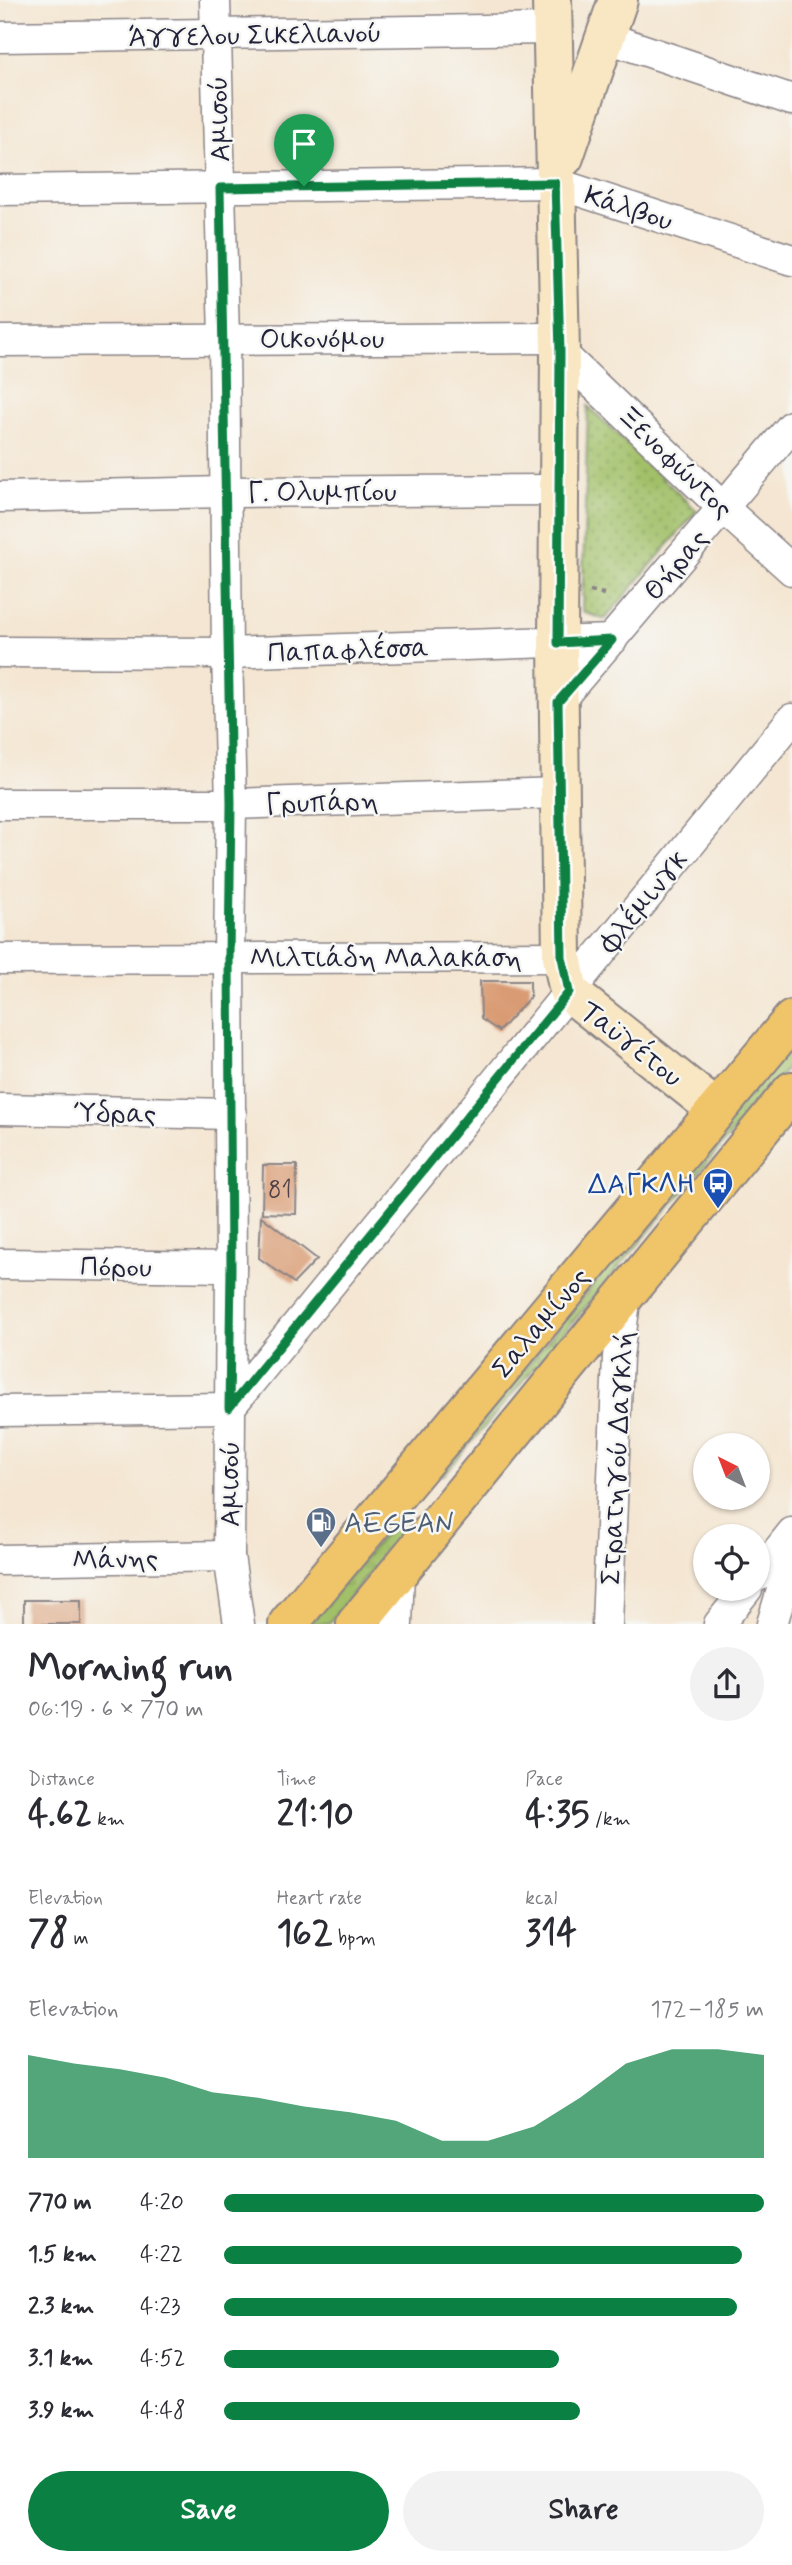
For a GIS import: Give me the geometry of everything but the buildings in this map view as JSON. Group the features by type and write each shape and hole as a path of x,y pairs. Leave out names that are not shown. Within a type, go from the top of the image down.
{"main road":[{"name":"Σαλαμίνος","path":"288,1623 792,1020"},
{"name":"Σαλαμίνος","path":"356,1623 792,1091"},
{"path":"401,1488 440,1520"}],"street":[{"name":"Αμισού","path":"215,0 224,338 231,804 229,1556 239,1623"},
{"path":"555,183 618,0"},
{"name":"Άγγελου Σικελιανού","path":"0,37 216,35 552,14"},
{"path":"552,14 560,345 559,793 565,975"},
{"path":"606,37 792,100"},
{"name":"Κάλβου","path":"0,190 555,183 792,260"},
{"name":"Οικονόμου","path":"0,341 224,338 560,345"},
{"name":"Ξενοφώντος","path":"560,345 722,506 792,570"},
{"name":"Θήρας","path":"558,702 792,426"},
{"name":"Γ. Ολυμπίου","path":"0,497 225,492 561,490"},
{"name":"Παπαφλέσσα","path":"0,652 227,653 612,640"},
{"name":"Φλέμινγκ","path":"229,1408 565,975 792,719"},
{"name":"Γρυπάρη","path":"0,804 231,804 559,793"},
{"name":"Μιλτιάδη Μαλακάση","path":"0,959 229,957 565,975"},
{"name":"Ταϋγέτου","path":"565,975 717,1110"},
{"name":"Ύδρας","path":"0,1110 230,1114"},
{"name":"Πόρου","path":"0,1264 231,1268"},
{"name":"Στρατηγού Δαγκλή","path":"607,1623 618,1357 626,1293"},
{"path":"0,1411 229,1408"},
{"path":"770,1561 792,1533"},
{"name":"Μάνης","path":"0,1560 229,1556"},
{"path":"772,1623 792,1556"},
{"path":"397,1623 399,1571"},
{"path":"719,1623 737,1601"}],"path":[{"path":"582,590 604,594"}],"green space":[{"path":"588,406 697,511 605,619 582,612"},
{"path":"792,1040 792,1062 444,1475 439,1474"},
{"path":"400,1526 400,1536 329,1623 310,1624 389,1528"}],"place":[{"name":"ΔΑΓΚΛΗ","path":"718,1210"},
{"name":"AEGEAN","path":"321,1549"}],"route":[{"path":"555,183 561,490 558,643 612,640 558,702 562,957 569,992 229,1408 231,804 220,188 304,186 555,183"}]}
